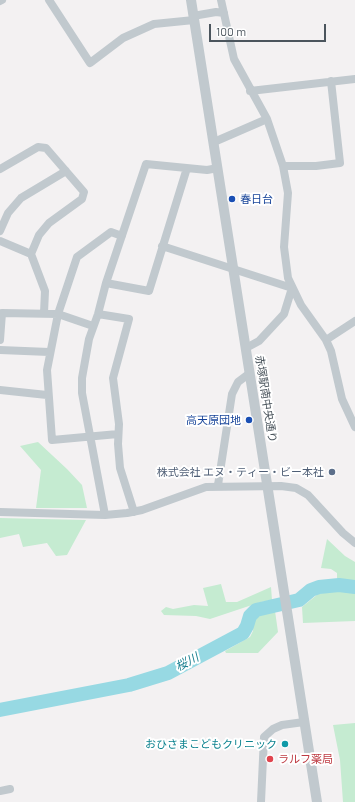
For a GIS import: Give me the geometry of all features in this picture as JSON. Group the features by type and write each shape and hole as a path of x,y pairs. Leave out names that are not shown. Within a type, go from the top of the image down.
{"street":[{"path":"49,0 90,63 123,38 154,24 194,18 216,12 224,13"},
{"name":"赤塚駅南中央通り","path":"191,0 317,802"},
{"path":"221,0 234,59 250,91 267,119 283,166 288,192 284,247 288,278 301,305 326,340 331,350 342,399 355,427"},
{"path":"250,91 355,79"},
{"path":"283,166 316,166 340,163 331,81"},
{"path":"214,142 267,119"},
{"path":"0,169 38,147 46,148 84,192 82,199 49,223 38,235 31,254 45,291 44,313"},
{"path":"105,515 82,393 82,378 84,360 106,284 146,164 207,170 218,168"},
{"path":"106,284 149,291 162,246 188,168"},
{"path":"0,231 8,213 21,198 66,171"},
{"path":"118,434 52,440 47,370 49,352 58,314 76,257 111,232 122,236"},
{"path":"0,241 31,254"},
{"path":"162,246 234,268 292,288"},
{"path":"246,348 259,341 284,314 292,288"},
{"path":"0,340 2,313 58,314 93,326"},
{"path":"98,314 129,319 113,378 120,468 134,512"},
{"path":"326,340 355,321"},
{"path":"0,350 49,352"},
{"path":"218,486 232,394 238,382 250,373"},
{"path":"0,390 48,395"},
{"path":"0,512 105,515 134,512 206,487 267,485 290,486 301,490 355,543"},
{"path":"261,802 264,737 282,725 304,722"},
{"path":"0,791 10,789"}],"green space":[{"path":"38,442 82,485 87,508 36,508 41,470 20,446"},
{"path":"0,518 86,520 67,555 56,556 47,543 23,547 19,534 0,538"},
{"path":"327,539 345,556 355,562 355,580 337,580 337,573 331,569 321,568"},
{"path":"221,584 226,602 237,602 271,587 272,600 261,602 210,619 196,616 164,615 161,611 166,607 173,609 194,605 208,606 203,588"},
{"path":"333,591 355,593 355,621 303,623 302,607 318,594"},
{"path":"275,611 278,632 258,653 226,653 225,651 250,637 253,631 254,617 257,614"},
{"path":"355,723 355,802 343,802 340,760 333,725"}],"waterway":[{"name":"桜川","path":"0,710 129,685 168,673 243,633 250,616 256,610 299,600 311,590 319,587 339,585 355,587"}],"place":[{"name":"春日台","path":"232,199"},
{"name":"高天原団地","path":"249,420"},
{"name":"株式会社 エヌ・ティー・ビー本社","path":"332,472"},
{"name":"おひさまこどもクリニック","path":"285,744"},
{"name":"ラルフ薬局","path":"270,759"}]}
